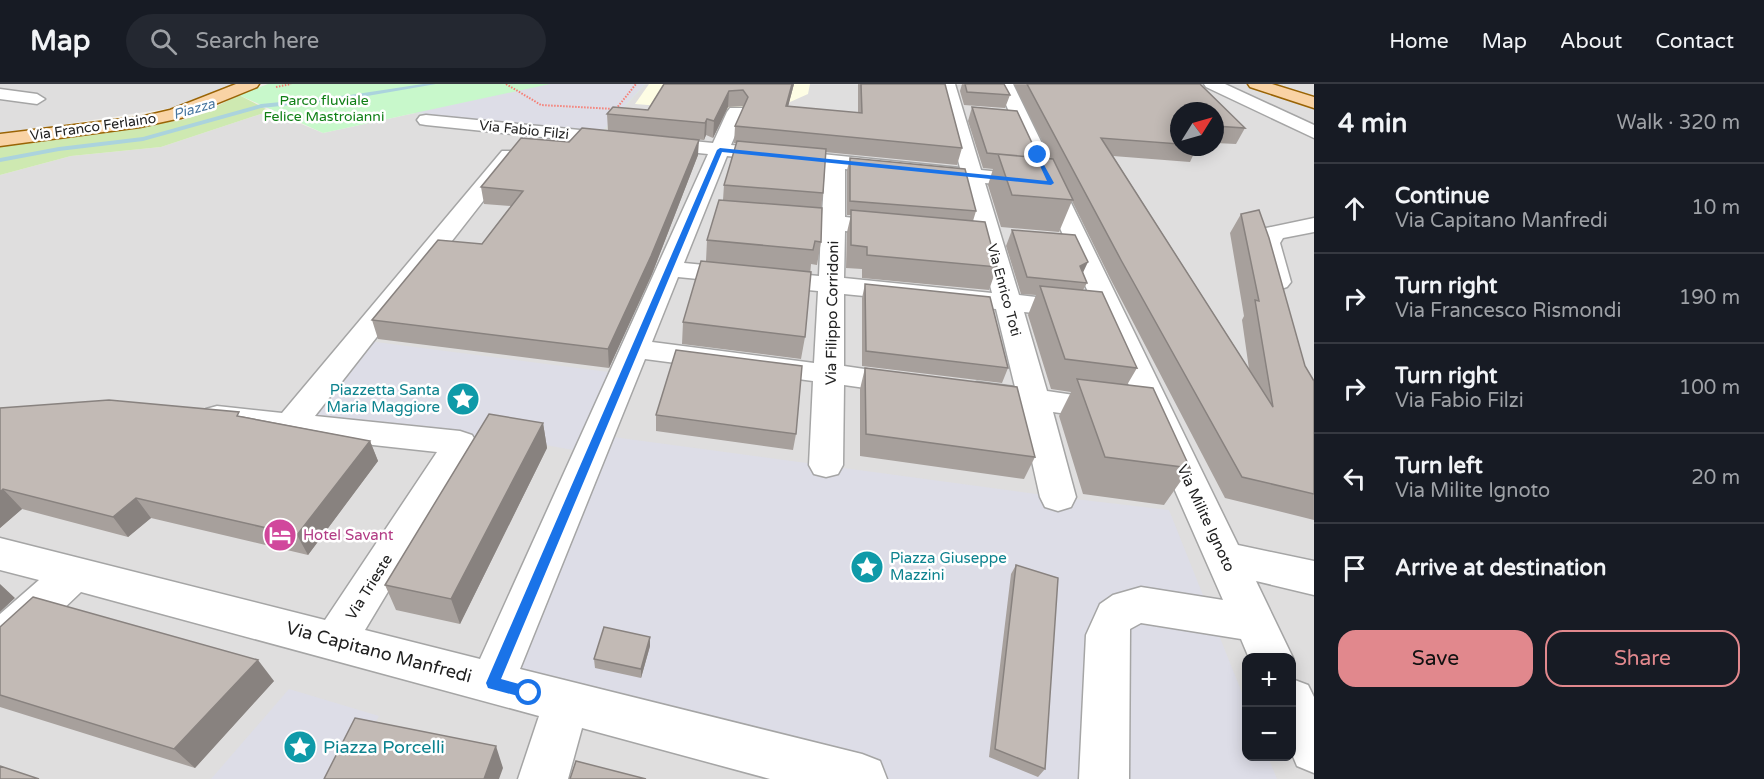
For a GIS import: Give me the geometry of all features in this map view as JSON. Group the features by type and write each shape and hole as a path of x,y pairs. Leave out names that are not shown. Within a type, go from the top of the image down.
{"main road":[{"name":"Via Franco Ferlaino","path":"0,141 140,122 175,114 251,84"},
{"path":"1257,84 1314,103"}],"street":[{"name":"Via Enrico Toti","path":"947,84 966,113 972,176 1000,236 1007,303 1058,497"},
{"path":"955,84 965,85"},
{"path":"1212,84 1314,132"},
{"name":"Via Milite Ignoto","path":"999,86 1009,116 1051,183 1068,242 1111,313 1263,640"},
{"path":"0,93 37,99"},
{"path":"492,683 669,269 705,212 720,150 736,112"},
{"name":"Via Fabio Filzi","path":"426,120 1051,183"},
{"path":"191,414 292,423 529,130"},
{"name":"Via Filippo Corridoni","path":"826,465 835,161"},
{"path":"752,216 917,230"},
{"path":"1285,309 1268,243 1274,233 1313,225"},
{"path":"965,234 1000,236"},
{"path":"669,269 1111,313"},
{"path":"635,349 1159,416"},
{"name":"Via Trieste","path":"292,423 460,443 336,639"},
{"name":"Via Capitano Manfredi","path":"0,554 336,639 832,775"},
{"path":"1225,558 1314,578"},
{"path":"0,641 74,573"},
{"path":"1104,779 1107,635 1112,618 1126,607 1141,605 1263,640"},
{"path":"543,779 566,702"},
{"path":"1295,707 1314,749"}],"path":[{"path":"506,84 541,105 624,110"},
{"path":"616,110 636,84"}],"shaded area":[{"path":"0,84 235,84 172,108 0,134"},
{"path":"550,84 645,84 601,133 415,113"},
{"path":"645,84 1314,84 1314,779 0,779 0,175 71,156 161,147 270,111 323,133 415,113 601,133"},
{"path":"649,84 810,84 808,94 781,106 736,112 635,104"},
{"name":"Piazza Giuseppe Mazzini","path":"360,340 624,374 598,435 1169,510 1242,693 1242,761 1270,761 1277,779 869,779 492,683 590,453 485,434 460,443 292,423"},
{"name":"Piazza Porcelli","path":"289,689 379,716 346,779 211,779"}],"green space":[{"name":"Parco fluviale Felice Mastroianni","path":"268,84 645,84 601,133 415,113 323,133 239,95"},
{"path":"239,95 270,111 161,147 71,156 0,175 0,146 182,120 199,115"}],"building":[{"path":"664,84 792,84 786,106 862,113 861,84 945,84 962,148 735,126 748,97 743,90 729,91 714,121 707,119 705,123 607,114 613,107 648,110"},
{"path":"965,84 1004,84 1010,95 967,92"},
{"path":"1027,84 1200,84 1218,102 1170,102 1170,143 1101,138 1273,407 1255,300 1259,301 1241,214 1259,210 1305,366 1314,381 1314,494 1242,477 1121,260"},
{"path":"972,107 1017,111 1039,158 987,153"},
{"path":"1224,107 1245,128 1224,127"},
{"path":"582,128 699,140 651,256 608,349 372,320 438,240 482,244 523,191 481,187 521,138 569,142"},
{"path":"737,141 826,149 823,193 724,185"},
{"path":"998,154 1053,159 1073,200 1012,195"},
{"path":"850,158 965,169 976,211 850,201"},
{"path":"719,200 822,208 821,242 815,241 813,250 707,240"},
{"path":"851,210 985,222 997,267 867,255 867,247 851,245"},
{"path":"1012,230 1075,235 1088,262 1080,266 1087,283 1027,277"},
{"path":"701,261 811,272 805,337 683,322"},
{"path":"865,284 990,297 1008,368 866,351"},
{"path":"1040,286 1102,292 1137,368 1065,359"},
{"path":"676,350 802,366 796,434 656,415"},
{"path":"865,368 1017,387 1035,457 866,434"},
{"path":"1077,379 1153,388 1190,468 1105,457"},
{"path":"109,400 239,412 237,416 370,441 297,535 136,498 113,517 3,489 0,492 0,408"},
{"path":"489,414 543,423 451,599 385,585"},
{"path":"1016,565 1058,578 1045,769 995,749"},
{"path":"33,597 258,660 174,749 0,695 0,627"},
{"path":"604,627 650,637 641,669 594,659"},
{"path":"355,718 496,746 484,779 324,779"},
{"path":"576,761 646,779 570,779"},
{"path":"0,766 39,779 0,779"}],"waterway":[{"name":"Piazza","path":"0,160 59,149 143,139 261,106 350,97 433,84"}],"place":[{"name":"Piazzetta Santa Maria Maggiore","path":"463,399"},
{"name":"Hotel Savant","path":"280,535"},
{"name":"Piazza Giuseppe Mazzini","path":"867,567"},
{"name":"Piazza Porcelli","path":"300,747"}],"route":[{"path":"529,693 492,683 720,150 1051,183 1038,155"}]}
